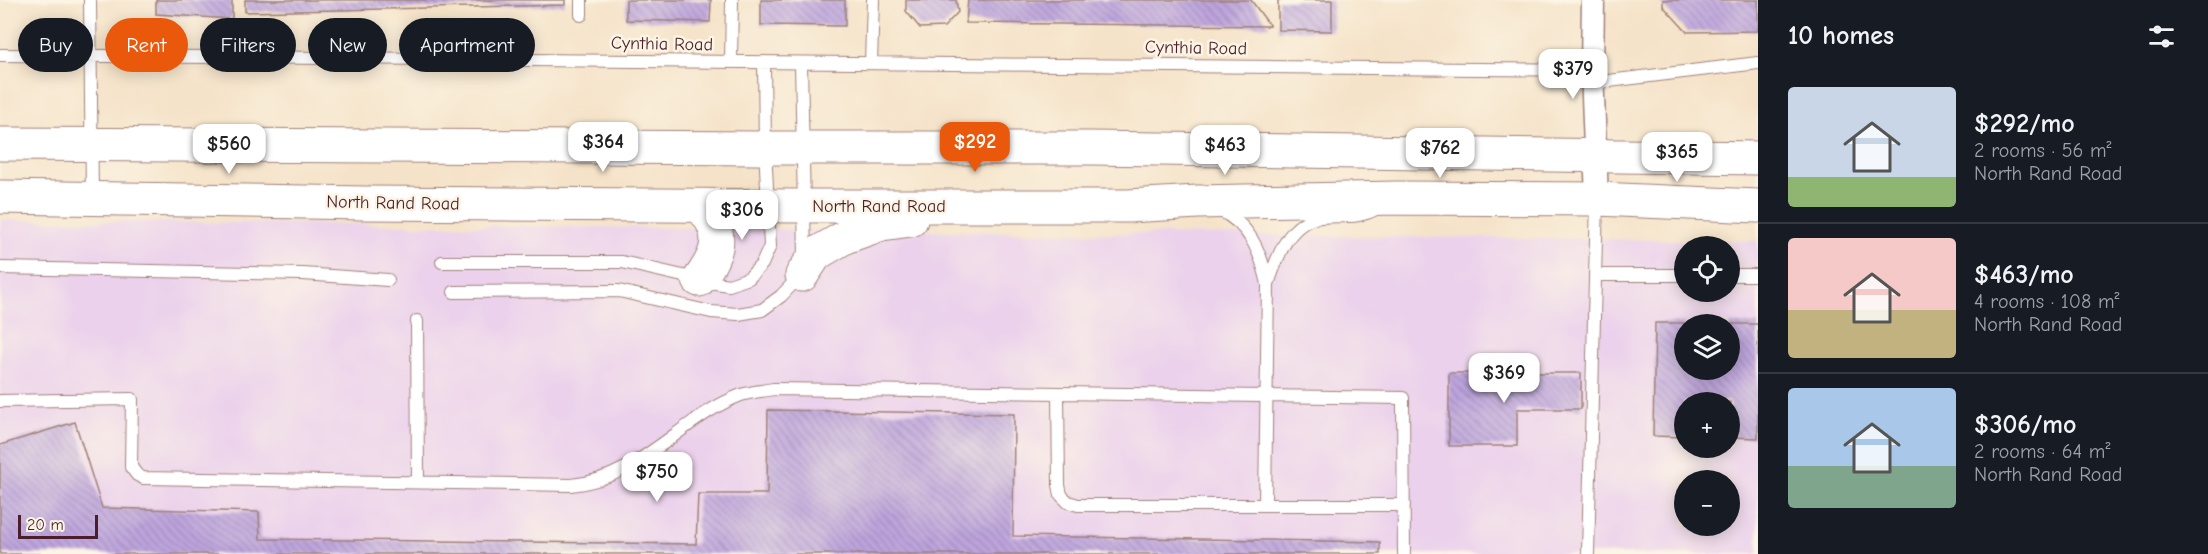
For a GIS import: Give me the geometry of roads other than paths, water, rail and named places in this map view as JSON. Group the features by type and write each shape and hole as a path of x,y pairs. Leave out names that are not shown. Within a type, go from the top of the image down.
{"main road":[{"path":"0,144 1090,148 1758,158"},
{"name":"North Rand Road","path":"0,197 700,206 1128,206 1198,202 1396,198 1597,199 1758,206"},
{"path":"802,275 816,254 845,237 882,224 1035,205"},
{"path":"699,280 715,254 717,243 712,218 700,206"}],"street":[{"path":"1593,0 1592,76 1597,199"}],"lane":[{"path":"90,0 91,18"},
{"path":"581,0 581,15"},
{"path":"731,62 732,0"},
{"path":"871,63 873,0"},
{"name":"Cynthia Road","path":"0,55 18,55"},
{"name":"Cynthia Road","path":"93,56 871,63 1592,76 1758,63"},
{"path":"442,262 622,262 729,285 740,283 757,273 770,246 765,148 764,62"},
{"path":"454,292 620,291 711,312 738,314 762,310 781,296 802,275 806,249 801,63"},
{"path":"92,72 92,199"},
{"path":"1268,284 1286,240 1310,219 1362,216 1396,198"},
{"path":"1588,554 1597,199"},
{"path":"1198,202 1223,212 1245,228 1262,257 1268,284 1265,505"},
{"path":"0,268 303,274 388,280"},
{"path":"1595,274 1674,274"},
{"path":"1740,274 1758,274"},
{"path":"417,321 418,482"},
{"path":"0,401 132,399 131,467 137,475 143,478 571,485 591,483 611,477 727,402 744,394 773,389 1403,398 1404,554"},
{"path":"1058,394 1059,485 1061,495 1068,502 1088,505 1404,505"}]}
